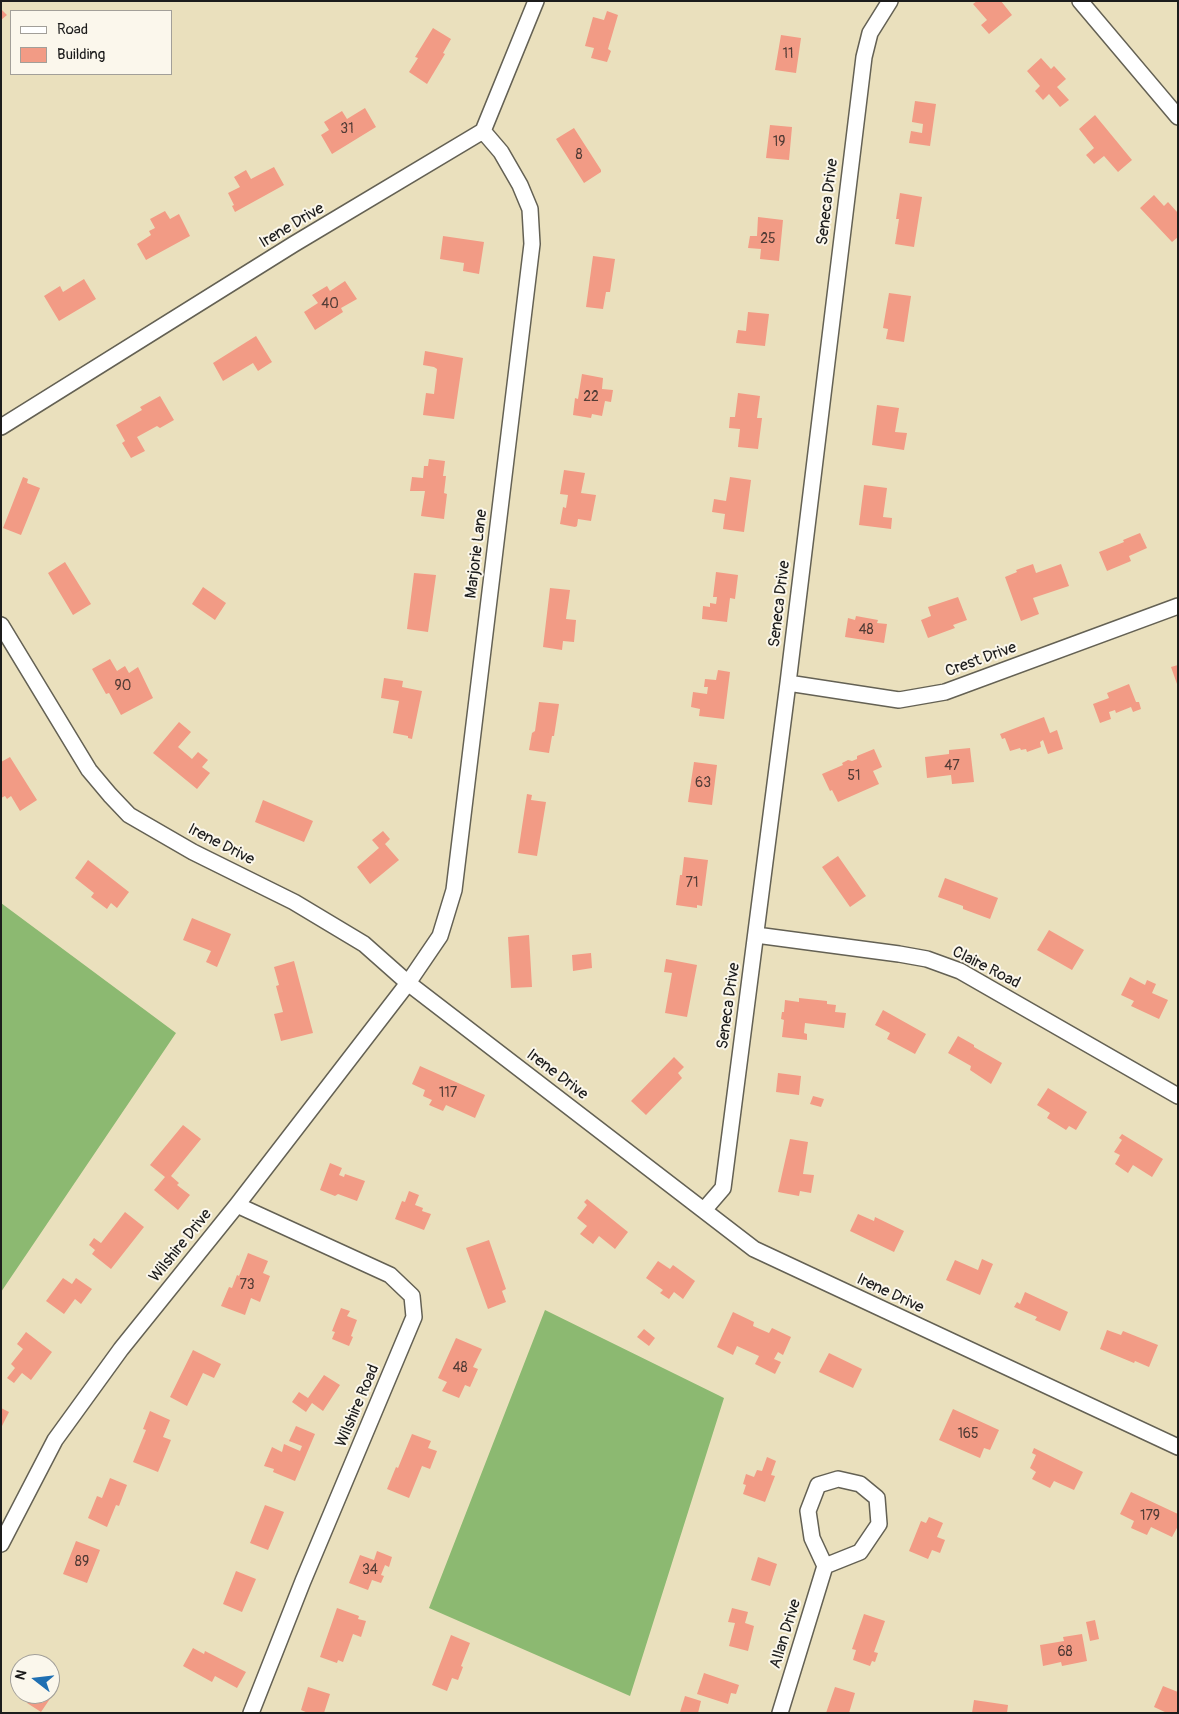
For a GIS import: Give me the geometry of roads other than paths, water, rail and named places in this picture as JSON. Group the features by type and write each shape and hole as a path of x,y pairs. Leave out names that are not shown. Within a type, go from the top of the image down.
{"street":[{"path":"483,131 536,1"},
{"name":"Seneca Drive","path":"704,1210 723,1188 788,684 862,73 870,33 890,1"},
{"path":"1080,1 1178,117"},
{"name":"Irene Drive","path":"1,427 294,244 483,131"},
{"name":"Marjorie Lane","path":"408,983 440,936 454,890 532,244 530,209 520,185 501,152 483,131"},
{"name":"Crest Drive","path":"788,684 899,700 945,692 1178,606"},
{"name":"Irene Drive","path":"1,625 89,770 129,815 193,852 294,902 364,944 408,983 754,1249 1178,1447"},
{"name":"Claire Road","path":"756,935 899,954 927,959 960,971 1178,1096"},
{"name":"Wilshire Drive","path":"1,1544 55,1440 121,1349 237,1205 408,983"},
{"name":"Wilshire Road","path":"237,1205 390,1275 412,1296 414,1317 307,1572 251,1713"},
{"path":"838,1479 860,1484 877,1498 880,1524 860,1552 825,1566 812,1538 808,1510 818,1485 838,1479"},
{"name":"Allan Drive","path":"780,1713 825,1566"}]}
